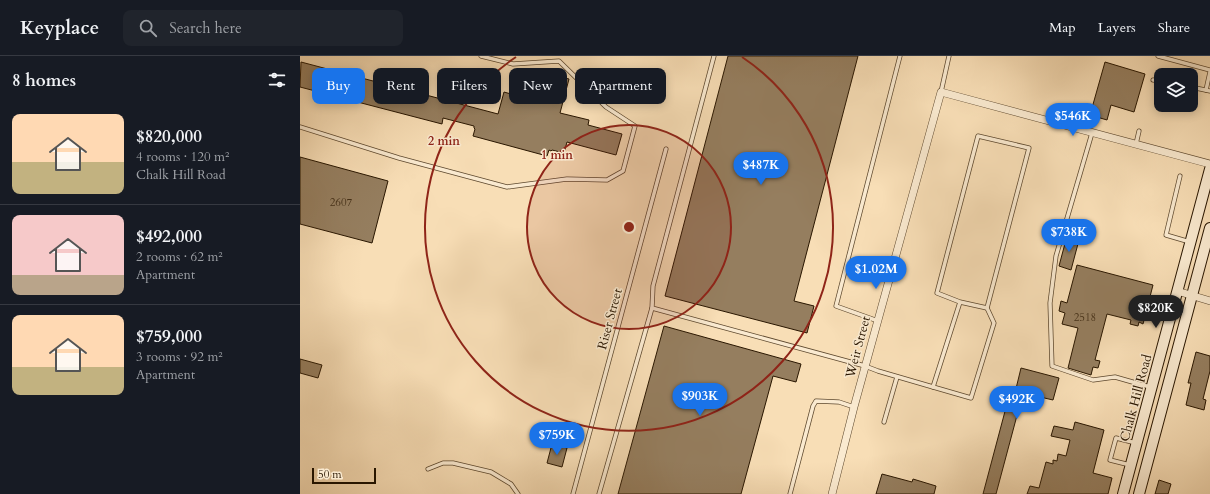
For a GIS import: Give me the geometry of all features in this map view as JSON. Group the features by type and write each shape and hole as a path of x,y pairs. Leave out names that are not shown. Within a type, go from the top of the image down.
{"street":[{"name":"Weir Street","path":"832,494 865,366 941,92"},
{"path":"941,92 1210,164"},
{"name":"Chalk Hill Road","path":"1123,494 1210,169"},
{"path":"1139,494 1210,228"},
{"path":"1177,292 1210,300"},
{"path":"1152,387 1167,391"}],"lane":[{"path":"300,127 400,158 507,187 567,179 607,180 623,171 635,126 606,107 559,61 513,64 481,56"},
{"path":"599,494 652,308 653,286 714,56"},
{"path":"878,321 836,306 900,56"},
{"path":"941,92 949,56"},
{"path":"1158,56 1210,71 1208,90 1198,88"},
{"path":"1136,144 1139,131"},
{"path":"1092,133 1056,256 1050,303 1052,366 1093,380 1115,377 1152,387"},
{"path":"652,308 865,366 971,398 994,323 986,308 1029,148 978,136 937,293 960,302 986,308"},
{"name":"Riser Street","path":"573,494 666,149"},
{"path":"1180,176 1166,235 1191,243"},
{"path":"933,387 960,302"},
{"path":"884,422 897,376"},
{"path":"790,494 813,406 816,401 839,402 854,407"},
{"path":"1131,466 1110,460 1116,438 1137,444"},
{"path":"428,469 443,463 453,463 491,472 511,484 518,494"}],"building":[{"path":"728,56 858,56 794,301 814,306 807,333 665,296"},
{"path":"301,62 324,68 312,68 312,90 300,87"},
{"path":"1105,62 1145,74 1134,112 1111,105 1107,120 1090,115"},
{"path":"365,79 373,81 373,104 429,104 429,96 437,98 437,104 460,104 498,114 504,92 509,93 509,104 562,104 560,113 589,120 588,125 622,134 616,155 567,142 564,153 549,150 547,156 473,136 475,129 474,126 443,118 442,124 365,104"},
{"path":"300,157 388,181 372,243 300,224"},
{"path":"1067,236 1079,240 1071,270 1059,266"},
{"path":"1077,265 1153,285 1143,324 1139,322 1138,326 1130,324 1131,320 1107,314 1095,360 1100,361 1098,368 1093,367 1091,375 1068,368 1078,328 1062,324 1065,313 1059,311 1061,301 1067,303"},
{"path":"664,326 801,364 796,382 773,376 741,494 618,494"},
{"path":"1196,352 1210,356 1210,371 1203,399 1206,400 1204,410 1186,405 1191,383 1188,383"},
{"path":"300,359 322,365 318,378 300,373"},
{"path":"1021,368 1059,378 1053,400 1023,393 996,494 983,494 1008,400 1013,401"},
{"path":"1075,422 1104,430 1093,473 1112,478 1108,494 1027,494 1030,486 1039,488 1046,462 1053,464 1053,460 1057,461 1058,454 1066,456 1070,440 1051,436 1054,426 1073,430"},
{"path":"552,444 567,448 562,467 547,463"},
{"path":"882,474 912,482 913,479 936,486 934,494 876,494"},
{"path":"1159,480 1171,484 1168,494 1155,494"}]}
